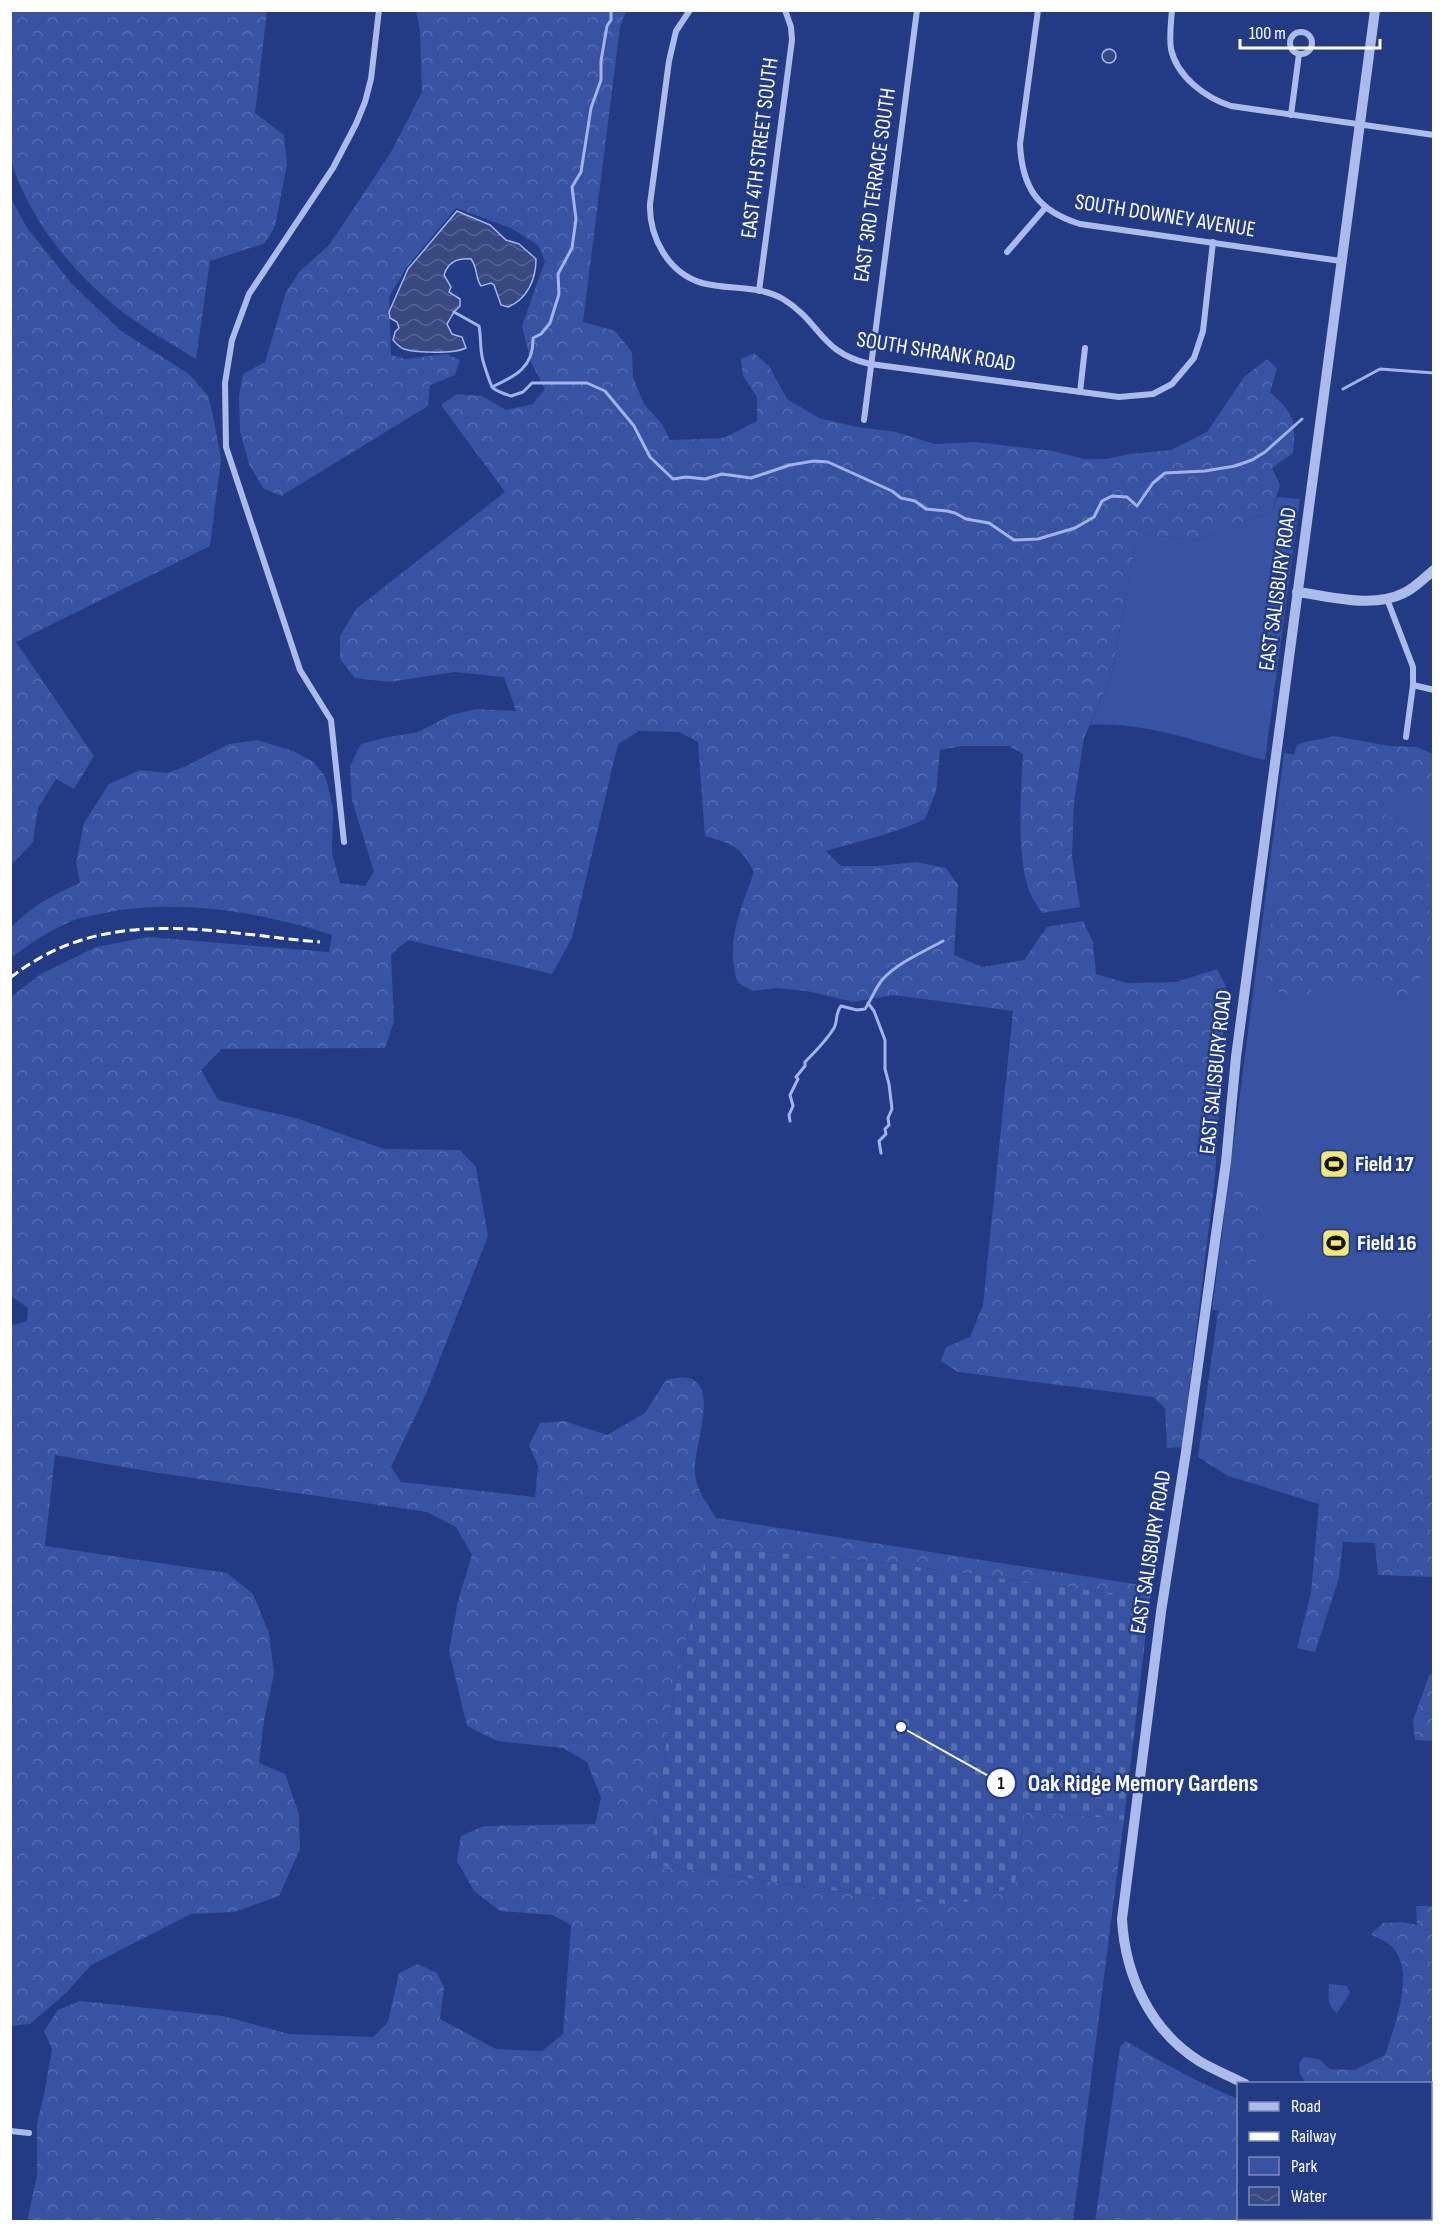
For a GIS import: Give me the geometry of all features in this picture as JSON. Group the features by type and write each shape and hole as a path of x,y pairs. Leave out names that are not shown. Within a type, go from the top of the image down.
{"street":[{"path":"344,842 331,720 300,670 226,447 225,383 232,340 249,294 333,168 356,124 371,79 379,10"},
{"name":"SOUTH SHRANK ROAD","path":"690,10 676,31 669,61 650,204 652,231 667,259 680,271 701,283 759,291 779,297 795,306 826,342 842,355 870,364 1080,392 1131,397 1153,394 1172,384 1188,368 1199,345 1214,242"},
{"name":"EAST 4TH STREET SOUTH","path":"759,291 792,40 791,27 785,10"},
{"name":"EAST 3RD TERRACE SOUTH","path":"864,420 917,10"},
{"path":"1038,10 1020,144 1021,163 1026,181 1036,198 1046,207"},
{"path":"1172,10 1171,50 1182,72 1211,98 1231,106 1434,135"},
{"name":"EAST SALISBURY ROAD","path":"1241,2082 1198,2060 1168,2034 1150,2011 1140,1995 1130,1969 1124,1945 1122,1919 1161,1612 1186,1452 1226,1162 1236,1057 1375,10"},
{"path":"1291,115 1299,54"},
{"name":"SOUTH DOWNEY AVENUE","path":"1007,252 1046,207 1062,219 1080,224 1341,261"},
{"path":"1080,392 1085,348"},
{"path":"1297,592 1369,601 1387,599 1404,593 1434,570"},
{"path":"1387,599 1413,667 1406,737"},
{"path":"1413,685 1434,690"},
{"path":"10,2131 28,2133"}],"green space":[{"path":"10,11 267,11 255,113 284,135 287,164 275,226 265,243 210,261 196,359 154,334 98,291 52,241 28,202 11,161"},
{"path":"416,11 626,11 620,27 583,322 615,331 632,352 633,377 644,404 662,424 670,440 724,438 757,421 757,397 743,376 741,359 754,353 769,366 787,399 819,418 857,427 896,432 935,444 975,442 1053,451 1084,459 1107,459 1171,450 1207,432 1244,377 1267,359 1277,368 1270,392 1285,407 1294,425 1293,453 1272,468 1280,485 1272,511 1197,540 1148,535 1135,548 1111,676 1084,738 1074,803 1072,856 1080,907 1042,913 1030,893 1021,844 1023,754 1009,746 961,746 940,750 936,792 925,819 889,833 826,851 841,866 878,866 916,862 946,868 958,885 954,955 982,967 1024,960 1047,927 1083,921 1093,942 1096,974 1127,983 1176,982 1217,969 1226,986 1215,1178 1182,1447 1167,1448 1165,1408 1153,1397 958,1372 941,1361 946,1347 970,1337 983,1305 1013,1011 894,995 853,1002 807,991 777,988 753,991 738,983 734,969 733,940 754,872 745,857 735,848 723,841 705,836 698,742 679,732 639,731 618,744 572,938 552,974 408,940 391,954 394,1022 385,1048 222,1049 201,1070 218,1100 299,1119 384,1149 460,1150 476,1167 488,1236 426,1394 391,1467 401,1482 535,1497 538,1466 529,1445 540,1423 564,1421 607,1435 645,1413 666,1380 686,1378 697,1383 703,1394 704,1408 695,1472 702,1496 716,1518 1153,1587 1150,1598 880,1562 708,1547 672,1702 649,1864 907,1901 945,1904 1015,1884 1025,1810 1124,1820 1073,2221 27,2221 37,2175 37,2124 52,2049 44,2031 58,2010 80,2001 223,2016 289,2034 373,2037 388,2022 399,1973 418,1964 437,1973 444,1987 440,2019 496,2049 542,2051 563,2034 571,1925 553,1915 500,1911 474,1891 457,1861 461,1836 484,1826 595,1824 601,1798 587,1762 563,1748 497,1741 467,1726 449,1651 458,1601 472,1555 456,1527 427,1512 152,1472 55,1455 45,1546 227,1573 253,1594 269,1633 274,1674 264,1720 259,1763 285,1774 299,1814 300,1849 279,1896 234,1912 191,1914 91,1965 67,1992 30,2024 11,2026 10,1326 27,1321 28,1308 11,1296 11,997 41,974 96,947 149,937 329,952 332,935 276,920 217,910 187,907 128,909 74,920 41,937 11,958 11,928 43,902 80,883 76,863 84,823 109,784 140,770 167,773 229,744 257,740 293,751 314,762 326,778 333,808 332,853 340,883 365,886 374,872 352,800 350,766 361,744 418,732 451,715 476,709 516,711 504,677 455,672 389,682 355,678 340,659 340,636 356,609 505,492 441,405 457,394 482,396 506,410 533,404 545,389 531,362 522,326 545,261 538,245 511,228 456,208 406,268 389,297 391,355 405,359 447,354 460,360 455,375 430,385 428,406 281,496 263,488 249,464 240,431 239,396 243,374 265,362 286,292 300,271 328,246 340,229 391,152 422,92 420,30"},
{"path":"10,196 27,228 72,284 121,331 189,374 208,396 221,459 210,546 16,642 94,756 74,789 56,779 38,808 33,842 11,865"},
{"path":"1277,497 1300,499 1265,760 1156,731 1112,725 1090,725 1111,676 1135,548 1148,535 1197,540 1272,511"},
{"path":"1335,736 1389,746 1417,747 1433,754 1433,786 1398,801 1385,816 1413,822 1428,836 1430,937 1422,973 1410,1004 1373,988 1352,983 1312,988 1308,1003 1282,995 1266,978 1292,762 1297,745"},
{"path":"1284,753 1433,773 1433,1335 1212,1310"},
{"path":"1235,1187 1246,1190 1258,1204 1264,1230 1254,1271 1258,1295 1282,1305 1359,1306 1433,1314 1433,1577 1378,1575 1375,1543 1343,1542 1339,1578 1315,1652 1297,1648 1311,1593 1319,1504 1228,1476 1198,1457"},
{"path":"708,1547 880,1562 1150,1598 1124,1820 1025,1810 1015,1884 982,1900 945,1904 907,1901 649,1864 672,1702"},
{"path":"1433,1673 1433,1741 1415,1740 1413,1721 1429,1675"},
{"path":"1416,1906 1433,1906 1434,2156 1432,2158 1432,2082 1305,2082 1300,2074 1299,2064 1304,2057 1319,2059 1330,2069 1354,2070 1385,2055 1401,1999 1402,1969 1399,1956 1391,1946 1371,1934 1383,1923 1403,1922 1417,1925"},
{"path":"1329,1984 1347,1986 1350,1993 1337,2013 1328,1997"},
{"path":"1126,2041 1181,2072 1237,2099 1237,2220 1369,2220 1367,2222 1095,2221 1120,2047"}],"water":[{"path":"1106,49 1112,49 1116,56 1112,63 1106,63 1102,59 1102,53"},
{"path":"457,211 490,225 506,240 519,244 536,259 532,281 525,294 515,304 508,307 501,305 494,285 491,283 481,286 471,259 454,262 444,275 451,287 449,292 460,299 460,306 447,324 452,334 462,337 466,348 435,352 404,349 393,340 399,328 397,322 390,318 389,312 408,269"}],"waterway":[{"path":"492,387 509,379 522,369 533,348 533,338 541,334 550,323 559,294 558,274 572,248 576,219 572,187 581,172 591,108 601,80 601,61 607,26 611,20 611,10"},
{"path":"454,312 479,326 482,358 493,388 511,396 523,392 532,383 587,383 605,391 634,426 650,457 673,479 686,477 705,479 722,474 751,478 790,465 814,461 828,462 892,491 901,498 915,501 926,509 947,511 966,519 989,523 1014,540 1038,539 1075,528 1094,517 1102,501 1112,496 1127,497 1137,506 1153,483 1165,473 1205,471 1235,466 1252,460 1265,452 1302,419"},
{"path":"1343,389 1380,369 1434,373"},
{"path":"790,1121 789,1115 793,1106 790,1095 798,1079 796,1077 805,1066 805,1062 834,1028 841,1006 857,1010 865,1009 888,974 911,958 943,941"},
{"path":"868,1003 874,1011 885,1040 885,1069 892,1109 888,1118 889,1125 885,1129 886,1134 879,1141 881,1153"}],"railway":[{"path":"10,978 46,955 83,939 121,931 160,928 200,930 320,942"}],"place":[{"name":"Field 17","path":"1334,1164"},
{"name":"Field 16","path":"1336,1243"},
{"name":"Oak Ridge Memory Gardens","path":"901,1727"}]}
